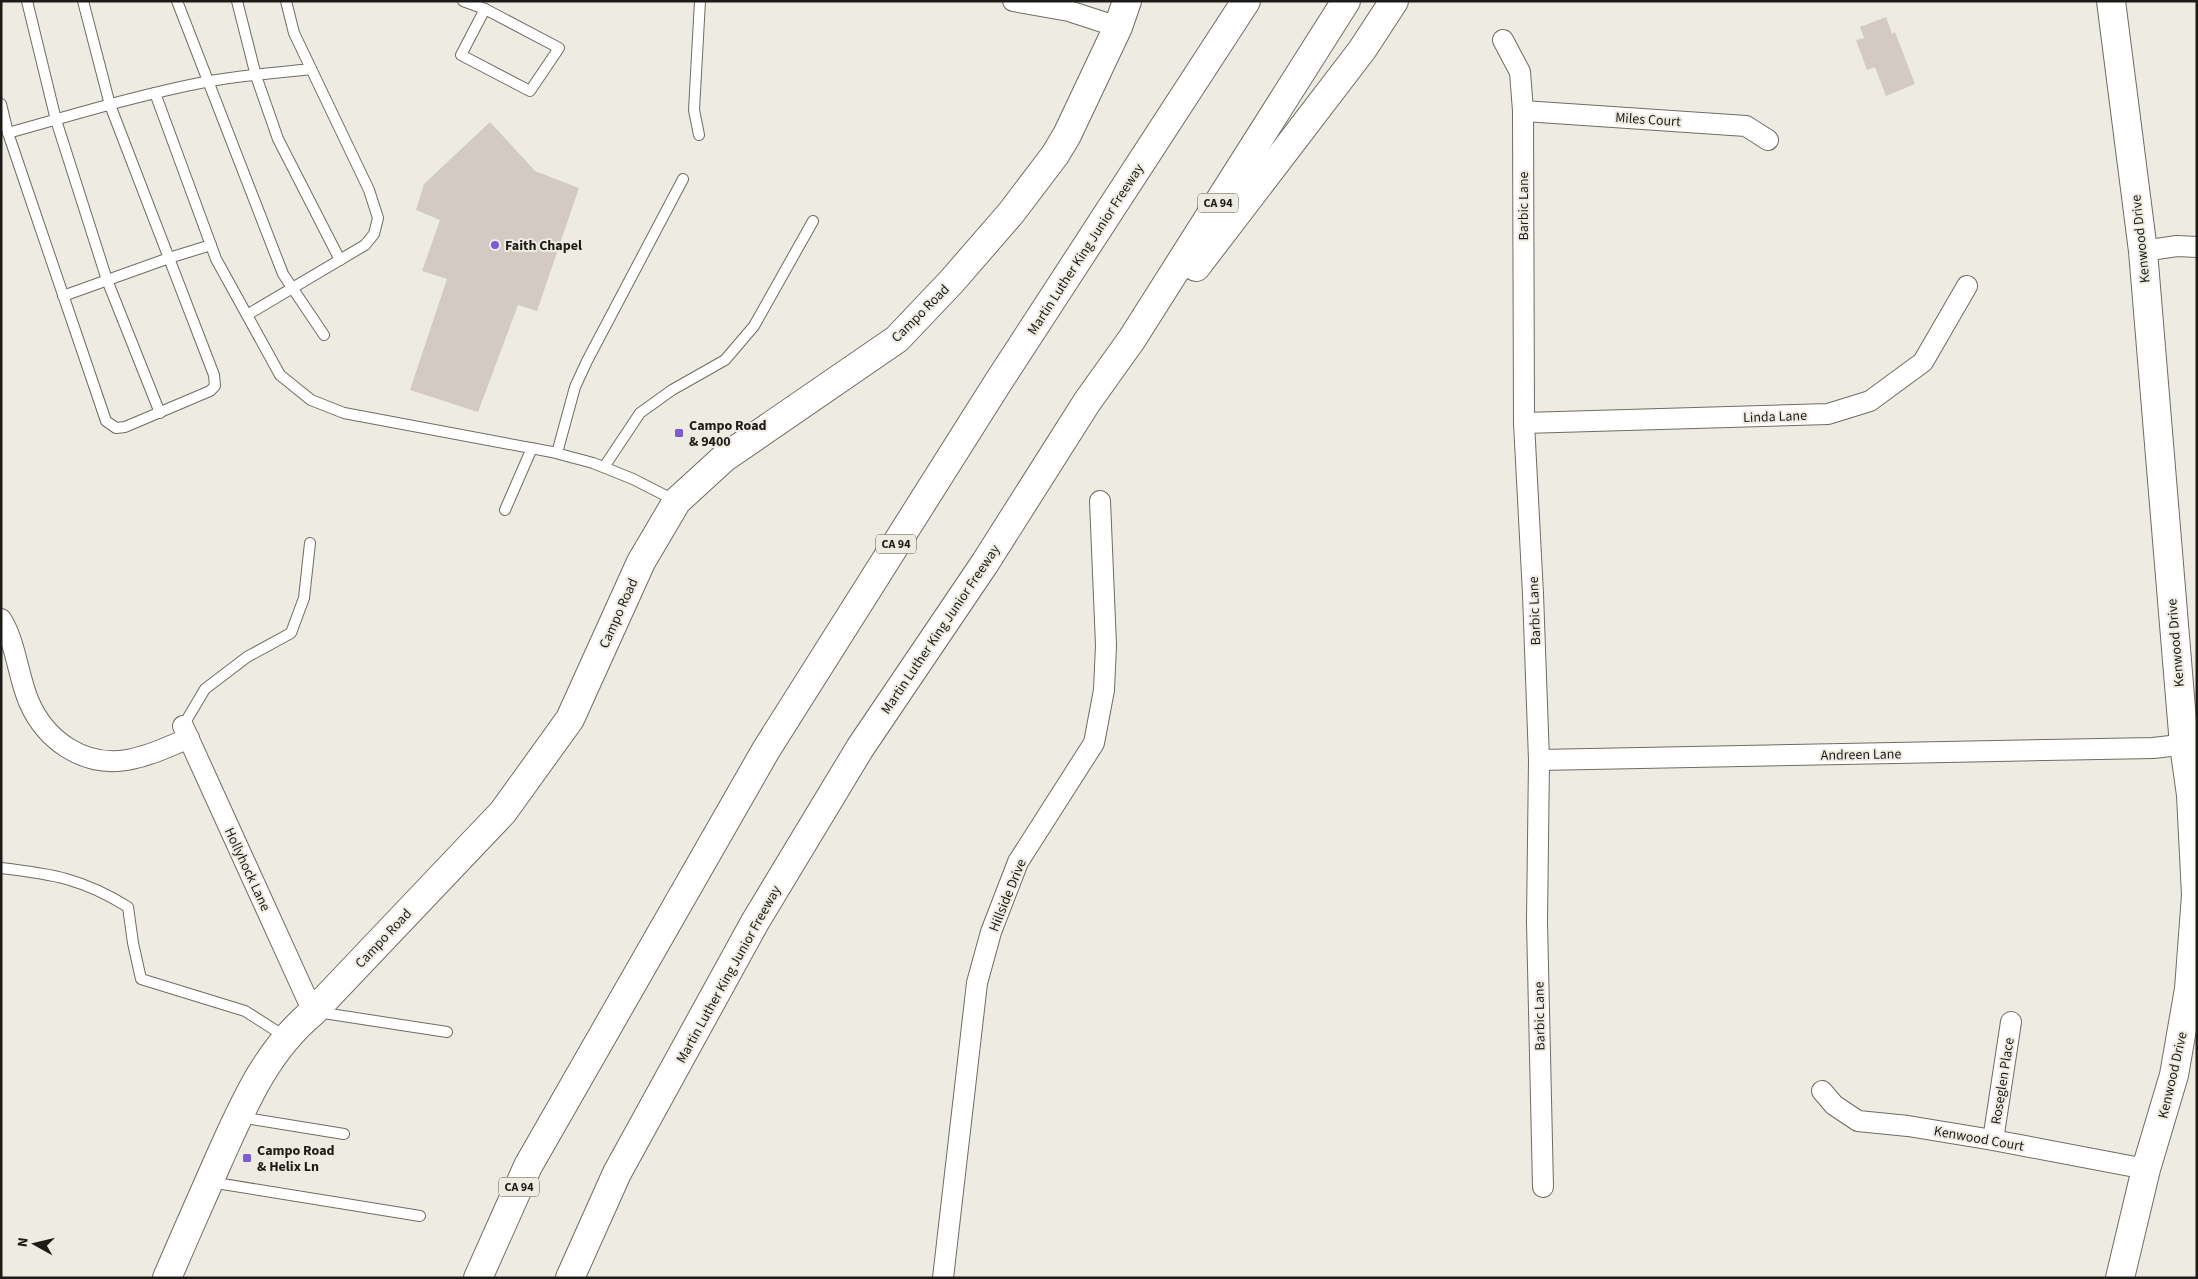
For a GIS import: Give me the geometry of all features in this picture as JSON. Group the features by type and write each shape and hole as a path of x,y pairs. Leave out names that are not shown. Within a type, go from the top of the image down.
{"main road":[{"name":"Campo Road","path":"167,1278 248,1093 269,1059 298,1024 313,1012 502,812 570,719 641,562 677,501 724,458 897,338 952,281 1011,213 1055,155 1067,135 1118,27 1128,1"},
{"name":"Martin Luther King Junior Freeway","path":"478,1278 528,1166 766,750 997,384 1246,1"},
{"name":"Martin Luther King Junior Freeway","path":"570,1278 617,1173 755,922 860,748 985,563 1087,402 1132,339 1346,1"},
{"path":"1087,402 1169,302 1309,120 1362,50 1394,1"},
{"name":"Kenwood Drive","path":"2111,1 2143,251 2190,744 2196,895 2187,1006 2174,1075 2146,1169 2120,1278"}],"street":[{"path":"1013,1 1071,6 1118,27"},
{"name":"Barbic Lane","path":"1503,40 1520,72 1523,111 1524,423 1539,760 1537,922 1544,1187"},
{"name":"Miles Court","path":"1523,111 1746,126 1768,140"},
{"path":"2143,251 2177,246 2197,247"},
{"name":"Linda Lane","path":"1524,423 1828,414 1870,401 1923,362 1967,286"},
{"name":"Hillside Drive","path":"943,1278 977,983 991,932 1018,862 1094,743 1104,690 1106,645 1100,501"},
{"path":"1,619 29,702 41,725 65,747 94,759 126,760 149,755 186,732"},
{"name":"Hollyhock Lane","path":"186,732 313,1012"},
{"name":"Andreen Lane","path":"1539,760 2152,748 2190,744"},
{"name":"Roseglen Place","path":"1993,1140 2011,1022"},
{"name":"Kenwood Court","path":"1822,1091 1834,1105 1858,1121 1908,1126 1993,1140 2146,1169"}],"lane":[{"path":"27,1 56,120 108,280 160,413"},
{"path":"1,104 8,134 106,421 116,428 125,427 210,391 215,386 214,375 110,105 83,1"},
{"path":"177,1 283,274 324,335"},
{"path":"237,1 256,76 278,139 340,260"},
{"path":"247,315 365,245 374,234 378,218 369,190 294,33 286,1"},
{"path":"463,1 485,9 558,48 530,91 461,55 485,9"},
{"path":"699,135 694,110 700,1"},
{"path":"8,134 155,93 208,81 311,69"},
{"path":"155,93 216,259 280,375 311,400 344,413 557,453 604,467 677,501"},
{"path":"557,453 575,386 683,179"},
{"path":"604,467 640,414 672,390 725,360 754,326 813,221"},
{"path":"63,296 211,245"},
{"path":"505,510 532,448"},
{"path":"186,732 205,689 247,657 291,633 304,598 310,543"},
{"path":"1,868 53,874 106,893 128,907 141,979 245,1011 287,1038"},
{"path":"313,1012 447,1032"},
{"path":"238,1116 344,1134"},
{"path":"209,1182 420,1216"}],"building":[{"path":"1886,17 1892,34 1895,32 1915,84 1886,96 1875,67 1867,70 1856,40 1864,38 1860,27"},
{"name":"Faith Chapel","path":"490,122 535,171 579,188 537,311 518,305 478,412 410,390 447,279 422,271 440,220 416,210 424,184"}],"place":[{"name":"Faith Chapel","path":"495,245"},
{"name":"Campo Road & 9400","path":"679,433"},
{"name":"Campo Road & Helix Ln","path":"247,1158"}]}
